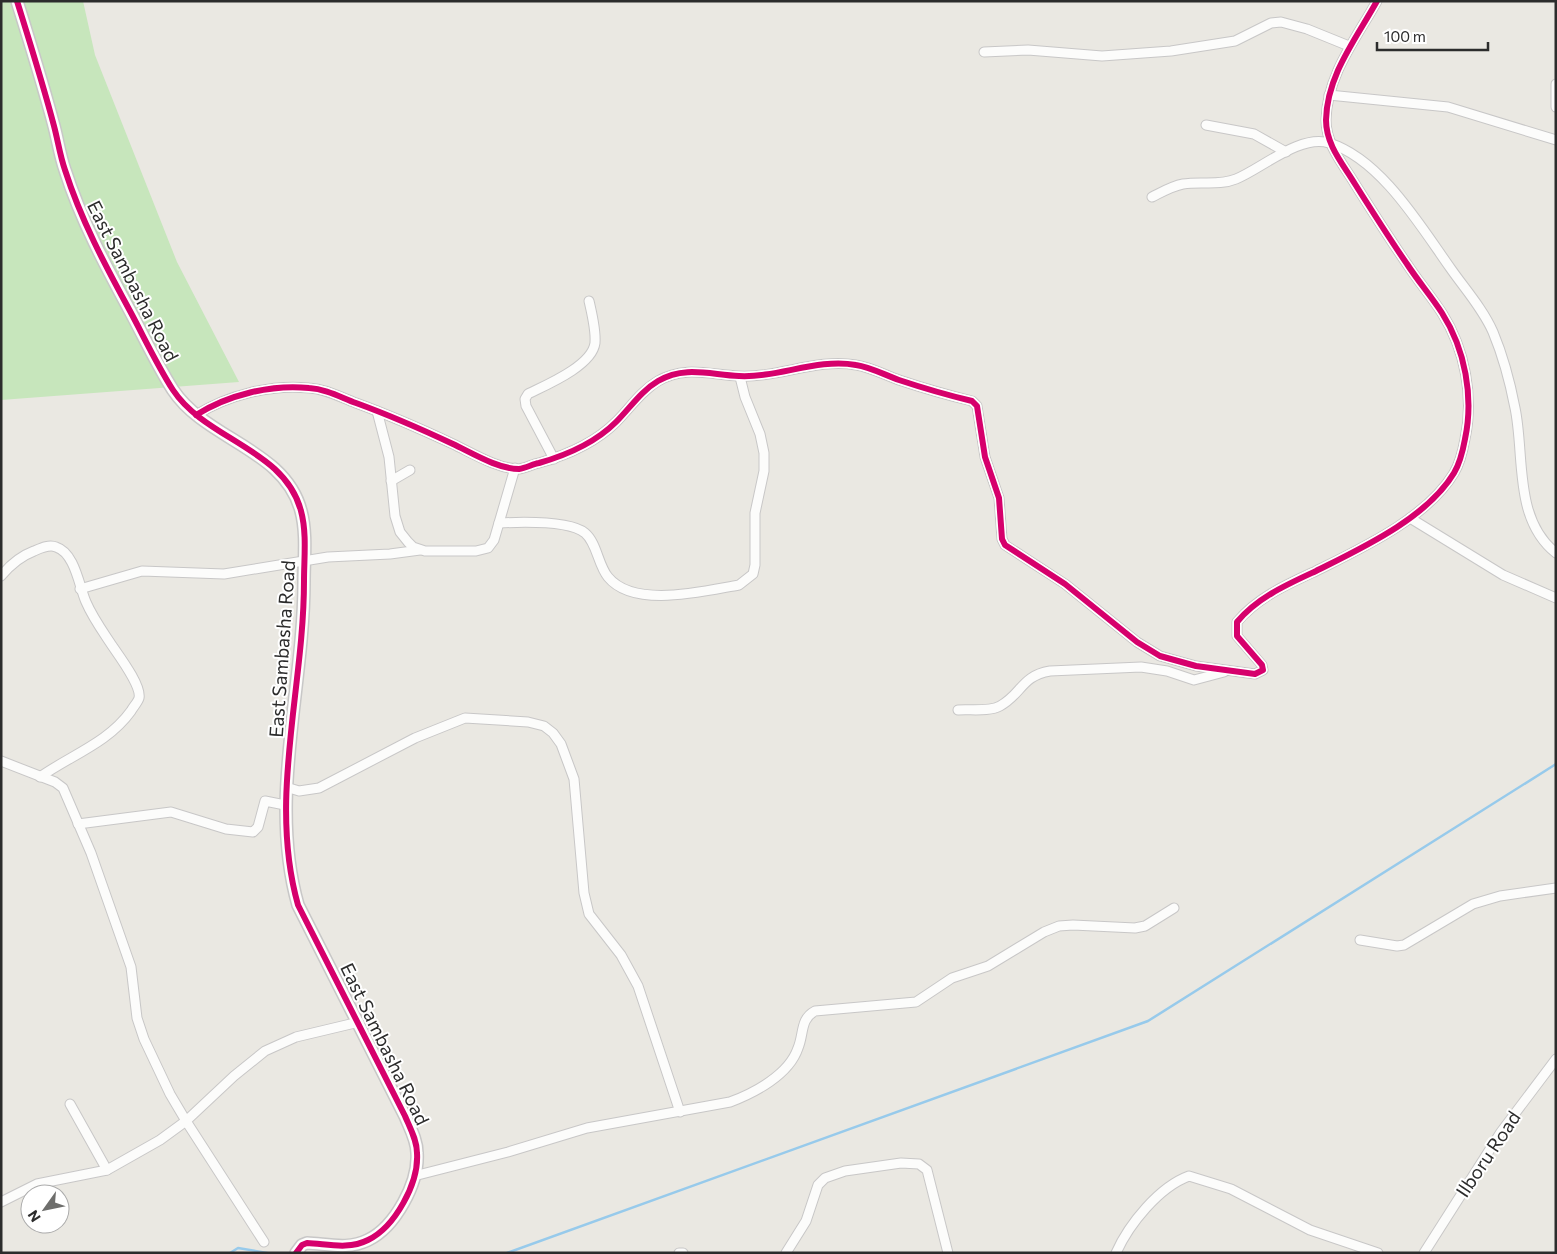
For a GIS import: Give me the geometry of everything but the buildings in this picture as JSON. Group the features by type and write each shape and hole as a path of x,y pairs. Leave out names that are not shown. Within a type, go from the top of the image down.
{"street":[{"name":"East Sambasha Road","path":"17,1 46,97 63,166 81,216 173,391 196,415 246,448 286,480 294,492 302,513 304,604 285,805 290,878 298,905 412,1132 418,1158 414,1176 403,1202 389,1223 367,1240 342,1246 307,1244 297,1251"},
{"path":"196,415 212,405 239,395 295,388 330,392 482,458 515,468 554,459 579,448 614,424 639,396 655,382 668,375 698,371 740,377 769,375 824,364 857,365 925,388 972,401 977,406 980,414 985,457 999,498 1002,539 1005,545 1065,584 1148,650 1170,660 1227,671 1255,674 1262,670 1262,665 1241,643 1236,630 1237,622 1256,604 1410,518 1436,496 1455,472 1470,417 1458,347 1442,313 1392,241 1329,143 1326,118 1329,95 1348,46 1377,1"},
{"path":"984,52 1028,50 1102,56 1171,50 1235,41 1271,23 1281,22 1307,29 1348,46"},
{"path":"1556,84 1556,107"},
{"path":"1329,95 1448,107 1556,140"},
{"path":"1206,125 1254,134 1286,152"},
{"path":"1152,197 1183,184 1217,183 1234,180 1304,144 1329,143 1364,163 1399,195 1485,317 1500,349 1516,410 1522,483 1530,515 1539,535 1556,554"},
{"path":"554,459 526,406 525,400 528,394 560,378 590,355 595,345 589,301"},
{"path":"499,523 562,525 581,530 590,539 608,578 620,587 638,593 670,595 739,585 748,580 753,574 755,564 756,513 764,471 764,453 760,434 745,397 740,377"},
{"path":"377,411 389,457 397,526 408,542 420,550"},
{"path":"80,589 142,571 224,574 328,557 390,554 420,550 482,550 492,544 515,468"},
{"path":"391,481 410,470"},
{"path":"1410,518 1494,570 1556,598"},
{"path":"1,576 13,563 27,554 47,546 55,546 68,557 80,589 94,618 131,675 139,698 116,728 93,746 59,763 40,777"},
{"path":"958,710 995,708 1005,702 1029,677 1037,673 1050,671 1142,667 1167,671 1194,680 1227,671"},
{"path":"286,787 299,790 318,788 415,738 465,718 528,722 544,726 553,733 561,744 574,779 584,893 589,914 621,955 638,986 680,1112"},
{"path":"1,761 56,782 63,788 91,853 131,967 136,1010 144,1039 186,1121 264,1242"},
{"path":"78,824 171,812 226,828 253,832 258,827 264,802 268,800 285,805"},
{"path":"1360,940 1397,946 1404,945 1473,904 1500,896 1556,888"},
{"path":"414,1176 508,1152 587,1128 730,1102 752,1094 768,1084 790,1061 798,1049 805,1019 815,1011 916,1002 952,978 988,966 1044,932 1059,926 1135,928 1145,926 1174,908"},
{"path":"1,1202 37,1184 107,1170 160,1140 186,1121 239,1071 277,1044 322,1030 358,1022"},
{"name":"Ilboru Road","path":"1424,1253 1501,1132 1556,1058"},
{"path":"70,1104 107,1170"},
{"path":"786,1253 811,1210 821,1180 845,1171 902,1163 919,1164 927,1170 948,1253"},
{"path":"1116,1253 1131,1226 1146,1209 1172,1185 1189,1176 1231,1189 1310,1230 1378,1253"}],"green space":[{"path":"1,1 83,1 95,55 177,262 239,382 1,400"}],"waterway":[{"path":"507,1253 1148,1021 1556,764"},
{"path":"230,1253 238,1248 267,1253"}],"cycle path":[{"path":"17,1 54,126 63,165 78,207 162,371 173,390 187,407 279,473 292,490 301,511 305,546 303,622 287,784 286,825 290,865 298,905 415,1139 417,1165 403,1203 396,1215 378,1234 353,1245 338,1246 307,1243 302,1245 296,1253"},
{"path":"196,415 222,402 250,392 295,387 321,390 393,417 494,463 519,469 560,456 590,442 616,422 646,390 668,376 688,372 754,376 827,364 861,366 917,386 972,401 977,406 985,457 999,498 1002,539 1005,545 1065,584 1137,642 1160,656 1196,666 1255,674 1263,670 1262,665 1237,636 1237,622 1264,598 1373,542 1411,518 1428,504 1454,473 1460,461 1468,423 1466,374 1457,342 1450,327 1341,162 1332,146 1327,129 1326,120 1331,88 1344,58 1377,1"}]}
